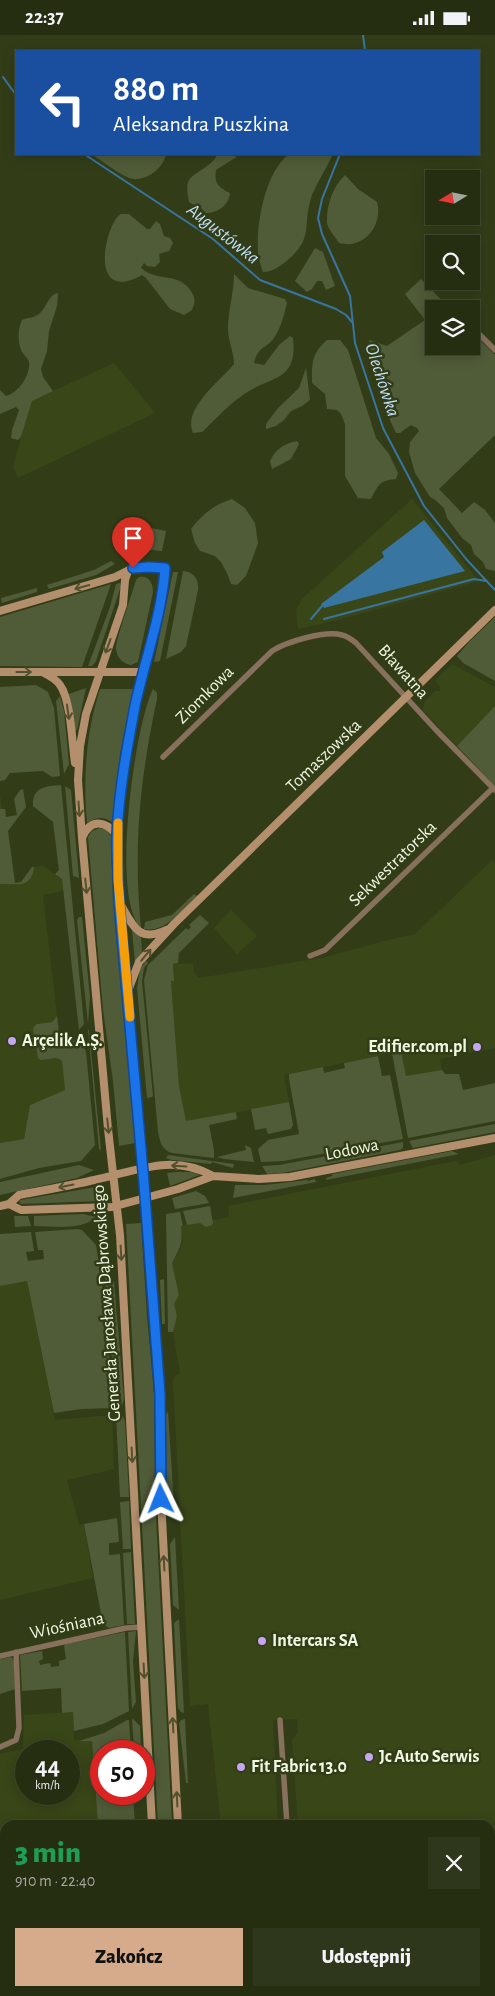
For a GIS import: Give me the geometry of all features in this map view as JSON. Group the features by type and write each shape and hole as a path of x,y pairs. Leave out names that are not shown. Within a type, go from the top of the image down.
{"main road":[{"path":"0,611 115,577 140,567 165,568 159,612 143,672 126,755 117,836 119,903 143,1168 160,1394 161,1499 178,1820"},
{"name":"Generała Jarosława Dąbrowskiego","path":"78,780 82,730 99,673 123,605 125,580 128,571"},
{"name":"Tomaszowska","path":"127,992 139,963 174,924 495,610"},
{"path":"0,672 143,672"},
{"name":"Generała Jarosława Dąbrowskiego","path":"44,673 56,680 64,695 78,780 122,1270 152,1820"},
{"path":"82,838 87,829 100,823 108,825 117,836"},
{"name":"Tomaszowska","path":"119,903 132,925 141,933 158,933 174,924"},
{"name":"Lodowa","path":"0,1206 9,1204 19,1195 158,1165 193,1167 213,1176 259,1179 290,1177 495,1138"},
{"name":"Lodowa","path":"9,1204 21,1209 104,1207 178,1189 213,1176"}],"street":[{"path":"480,335 495,350"},
{"name":"Bławatna","path":"267,654 280,646 328,634 342,635 356,643 494,789"},
{"name":"Ziomkowa","path":"164,757 267,654"},
{"name":"Sekwestratorska","path":"310,956 325,950 494,789"},
{"name":"Wiośniana","path":"0,1656 126,1628 142,1627"},
{"path":"0,1747 16,1740 19,1728 16,1652"},
{"path":"280,1720 287,1820"}],"shaded area":[{"path":"166,155 157,170 139,179 127,177 94,156"},
{"path":"217,155 237,155 216,170 218,184 222,189 230,193 228,201 219,210 206,213 197,204 194,205 189,202 187,187 190,179"},
{"path":"288,155 332,155 312,195 306,232 300,246 281,265 263,272 258,256 261,214 268,186 281,162"},
{"path":"345,175 358,189 377,202 378,208 377,221 371,232 361,241 352,244 339,243 330,231 327,223 331,197"},
{"path":"121,214 129,214 147,229 150,229 156,221 160,224 164,236 170,238 173,243 169,251 159,254 160,262 155,267 147,266 144,263 141,268 153,275 174,279 186,285 194,298 192,310 184,315 170,309 142,275 124,282 113,280 107,271 105,259 106,245 115,220"},
{"path":"315,248 323,252 335,286 326,290 322,281 317,281 312,289 307,292 295,281"},
{"path":"234,274 248,288 285,299 287,303 276,334 271,342 258,353 254,363 264,365 279,345 290,336 293,338 291,363 280,376 237,399 202,432 193,433 191,424 193,414 198,405 204,395 234,364 228,329"},
{"path":"421,279 425,283 425,290 432,290 441,300 425,300 425,320 405,294"},
{"path":"57,293 57,306 49,331 47,351 41,369 43,377 53,391 32,401 21,437 18,440 11,438 19,410 16,407 0,414 0,390 6,396 11,394 23,383 28,372 29,362 19,344 19,331 22,320 39,314 52,296"},
{"path":"425,320 425,355 480,355 480,340 495,355 495,435 439,489 462,513 474,502 485,510 495,523 495,571 486,569 483,562 474,554 471,545 462,538 447,518 444,508 430,497 415,473 409,452 410,442 419,431 411,425 400,433 396,433 386,411 379,388 369,340 387,346"},
{"path":"327,340 340,340 348,350 376,438 389,454 398,473 396,479 380,484 371,499 358,498 345,476 345,424 337,410 327,409 325,394 312,383 315,355"},
{"path":"114,363 155,413 18,478 13,467 31,401"},
{"path":"306,368 310,400 291,411 276,426 266,429 266,424 278,408 299,388"},
{"path":"297,441 299,444 291,459 272,469 270,461 277,450 284,445"},
{"path":"232,499 245,508 255,523 258,543 246,576 237,585 231,584 221,562 215,556 200,551 195,543 191,529 209,511"},
{"path":"412,499 479,581 342,619 298,629 296,610 302,599"},
{"path":"146,527 166,531 162,551 142,549"},
{"path":"111,561 115,564 96,575 49,589 47,585 94,570"},
{"path":"183,571 195,577 198,583 198,590 186,646 181,652 166,659"},
{"path":"173,572 178,572 160,661 154,662"},
{"path":"139,577 145,577 150,580 153,592 138,662 131,665 121,660 116,644 136,580"},
{"path":"120,583 121,586 96,661 92,666 88,666 110,607 116,584"},
{"path":"111,584 82,667 0,666 0,617"},
{"path":"37,588 37,592 2,603 1,598"},
{"path":"495,617 495,681 463,663 457,656"},
{"path":"452,664 495,687 495,706 457,746 423,711 425,701 435,691 440,691 440,687 435,680"},
{"path":"36,685 48,692 54,708 60,776 52,777 43,771 10,773 5,780 0,781 0,687"},
{"path":"86,688 77,730 75,731 69,694"},
{"path":"100,689 133,689 120,754 112,822 100,818 93,819 87,823 85,788 87,755 95,705"},
{"path":"153,689 157,693 157,699 142,785 138,840 141,928 132,911 127,883 126,849 133,773 139,737"},
{"path":"60,696 64,711 69,764 64,774 56,701"},
{"path":"495,706 495,786 457,746"},
{"path":"61,785 84,1024 79,1030 62,879 55,874 59,870 53,822 33,806 33,800 37,791 45,787"},
{"path":"65,786 71,790 79,878 73,876"},
{"path":"23,789 26,807 8,831 15,883 21,882 32,867 34,867 30,879 22,884 0,884 0,809 5,809 6,817 17,815 14,799 20,790"},
{"path":"0,794 2,809 5,809 15,883 21,882 32,867 44,866 62,879 63,891 43,895 57,1016 52,1022 37,1024 41,1060 57,1058 62,1061 65,1090 30,1105 24,1139 0,1143"},
{"path":"100,828 106,830 111,836 113,900 135,1143 119,1146 113,1081 103,1010 88,837 92,831"},
{"path":"492,860 495,864 495,1048 440,1059 442,1070 406,1076 401,1051 284,1075 289,1102 186,1122 179,1086 171,981 174,980 173,964 193,963 194,973 199,978 326,957 415,934"},
{"path":"194,894 197,896 166,924 152,929 144,929 145,922 172,915"},
{"path":"231,910 257,936 237,954 214,928"},
{"path":"200,915 209,923 179,953 178,963 173,964 174,981 171,981 179,1086 186,1121 236,1112 237,1119 209,1125 214,1158 172,1153 164,1148 161,1142 158,1132 144,980 148,965 186,928 188,930 191,927 189,925"},
{"path":"79,917 82,917 90,997 88,1024 77,920"},
{"path":"132,929 141,936 142,952 135,963"},
{"path":"146,960 148,963 144,968 142,981 153,1096 147,1098 137,988 140,970"},
{"path":"57,1016 60,1042 66,1044 77,1039 82,1042 86,1052 95,1145 81,1161 39,1168 0,1179 0,1143 24,1139 30,1105 65,1090 62,1061 57,1058 41,1060 38,1058 33,1028 37,1024 52,1022"},
{"path":"89,1030 101,1150 99,1149"},
{"path":"401,1051 406,1076 442,1070 445,1074 459,1074 463,1090 495,1083 495,1121 408,1138 392,1053"},
{"path":"378,1056 382,1076 390,1075 403,1139 283,1161 261,1162 258,1149 268,1140 299,1134 289,1074 323,1067 324,1073 345,1068 344,1063"},
{"path":"289,1102 293,1125 291,1129 268,1134 266,1128 255,1130 251,1109"},
{"path":"495,1124 495,1132 413,1148 409,1141"},
{"path":"403,1142 403,1148 400,1150 282,1173 267,1174 262,1166 279,1165"},
{"path":"245,1145 251,1148 254,1162 217,1157 246,1150"},
{"path":"452,1151 459,1154 326,1180 332,1174"},
{"path":"168,1155 234,1164 233,1168 212,1162 211,1164 172,1160 166,1158"},
{"path":"495,1155 495,1820 298,1820 292,1740 298,1732 297,1719 273,1720 278,1820 220,1820 208,1704 190,1706 173,1381 174,1377 180,1373 173,1332 177,1316 174,1304 179,1294 172,1263 183,1241 181,1226 229,1217 228,1206 456,1161 460,1165"},
{"path":"79,1165 94,1170 77,1178 0,1195 0,1182"},
{"path":"191,1172 200,1175 170,1186 167,1173"},
{"path":"315,1179 316,1182 233,1198 235,1185 265,1185"},
{"path":"96,1187 98,1201 21,1204 19,1202 20,1200"},
{"path":"196,1191 205,1196 209,1203 175,1209 172,1198"},
{"path":"210,1206 212,1225 206,1227 200,1223 187,1225 183,1211"},
{"path":"180,1212 183,1226 181,1226 182,1237 179,1249 172,1263 179,1295 174,1304 177,1316 173,1332 168,1332 166,1214"},
{"path":"83,1214 96,1217 75,1226 34,1226 34,1216"},
{"path":"14,1216 28,1216 31,1226 15,1227"},
{"path":"141,1223 154,1394 155,1499 172,1820 158,1820 155,1740 153,1740 126,1224"},
{"path":"82,1230 96,1245 106,1313 113,1408 81,1409 54,1413 27,1281 0,1286 0,1234 31,1232 34,1251 26,1252 28,1261 44,1259 43,1250 38,1250 35,1232"},
{"path":"110,1269 111,1282 114,1282 124,1399 122,1405 116,1408 104,1270"},
{"path":"164,1279 165,1324 162,1324 160,1280"},
{"path":"27,1281 55,1420 112,1415 114,1469 67,1480 79,1525 84,1524 93,1578 0,1600 0,1286"},
{"path":"168,1411 174,1505 167,1497 166,1415"},
{"path":"116,1414 122,1415 125,1421 129,1497 120,1497"},
{"path":"129,1501 131,1549 123,1549 120,1502"},
{"path":"117,1518 119,1542 109,1543 109,1555 120,1554 124,1625 109,1628 103,1624 84,1524"},
{"path":"175,1537 179,1610 173,1605 170,1544"},
{"path":"131,1552 135,1624 127,1624 123,1553"},
{"path":"179,1619 184,1713 178,1708 174,1623"},
{"path":"136,1631 133,1661 136,1702 132,1709 128,1632"},
{"path":"125,1632 129,1711 103,1724 74,1731 73,1712 62,1713 61,1688 22,1691 20,1655 42,1651 43,1659 39,1661 40,1665 50,1663 51,1667 59,1666 59,1661 66,1659 64,1646 66,1644"},
{"path":"11,1657 14,1660 15,1689 0,1694 0,1659"},
{"path":"73,1712 74,1740 23,1740 24,1715"},
{"path":"132,1718 140,1726 141,1740 133,1740"},
{"path":"185,1719 188,1783 186,1783 179,1723"},
{"path":"129,1720 130,1740 80,1741 104,1733"},
{"path":"80,1740 90,1741 90,1805 97,1805 98,1820 0,1820 0,1754 15,1751 15,1805 80,1805"},
{"path":"97,1805 134,1805 135,1820 98,1820"}],"water":[{"path":"424,520 465,571 324,608 321,604 384,557 382,552"}],"waterway":[{"name":"Olechówka","path":"363,35 365,50"},
{"name":"Augustówka","path":"3,77 15,94"},
{"name":"Augustówka","path":"86,155 213,239 260,280 336,309 346,315 352,322"},
{"name":"Olechówka","path":"340,155 322,199 318,218 322,234 350,296 355,343 383,428 424,506 467,560 495,590"},
{"path":"324,619 474,579 486,581"},
{"path":"311,619 322,606"}],"slow traffic":[{"path":"118,823 119,903 130,1017"}],"place":[{"name":"Arçelik A.Ş.","path":"12,1041"},
{"name":"Edifier.com.pl","path":"477,1047"},
{"name":"Intercars SA","path":"262,1641"},
{"name":"Jc Auto Serwis","path":"369,1757"},
{"name":"Fit Fabric 13.0","path":"241,1767"}],"route":[{"path":"133,568 165,568 164,586 153,640 140,684 126,755 117,836 119,903 144,1183 152,1311 160,1394 161,1499"}]}
